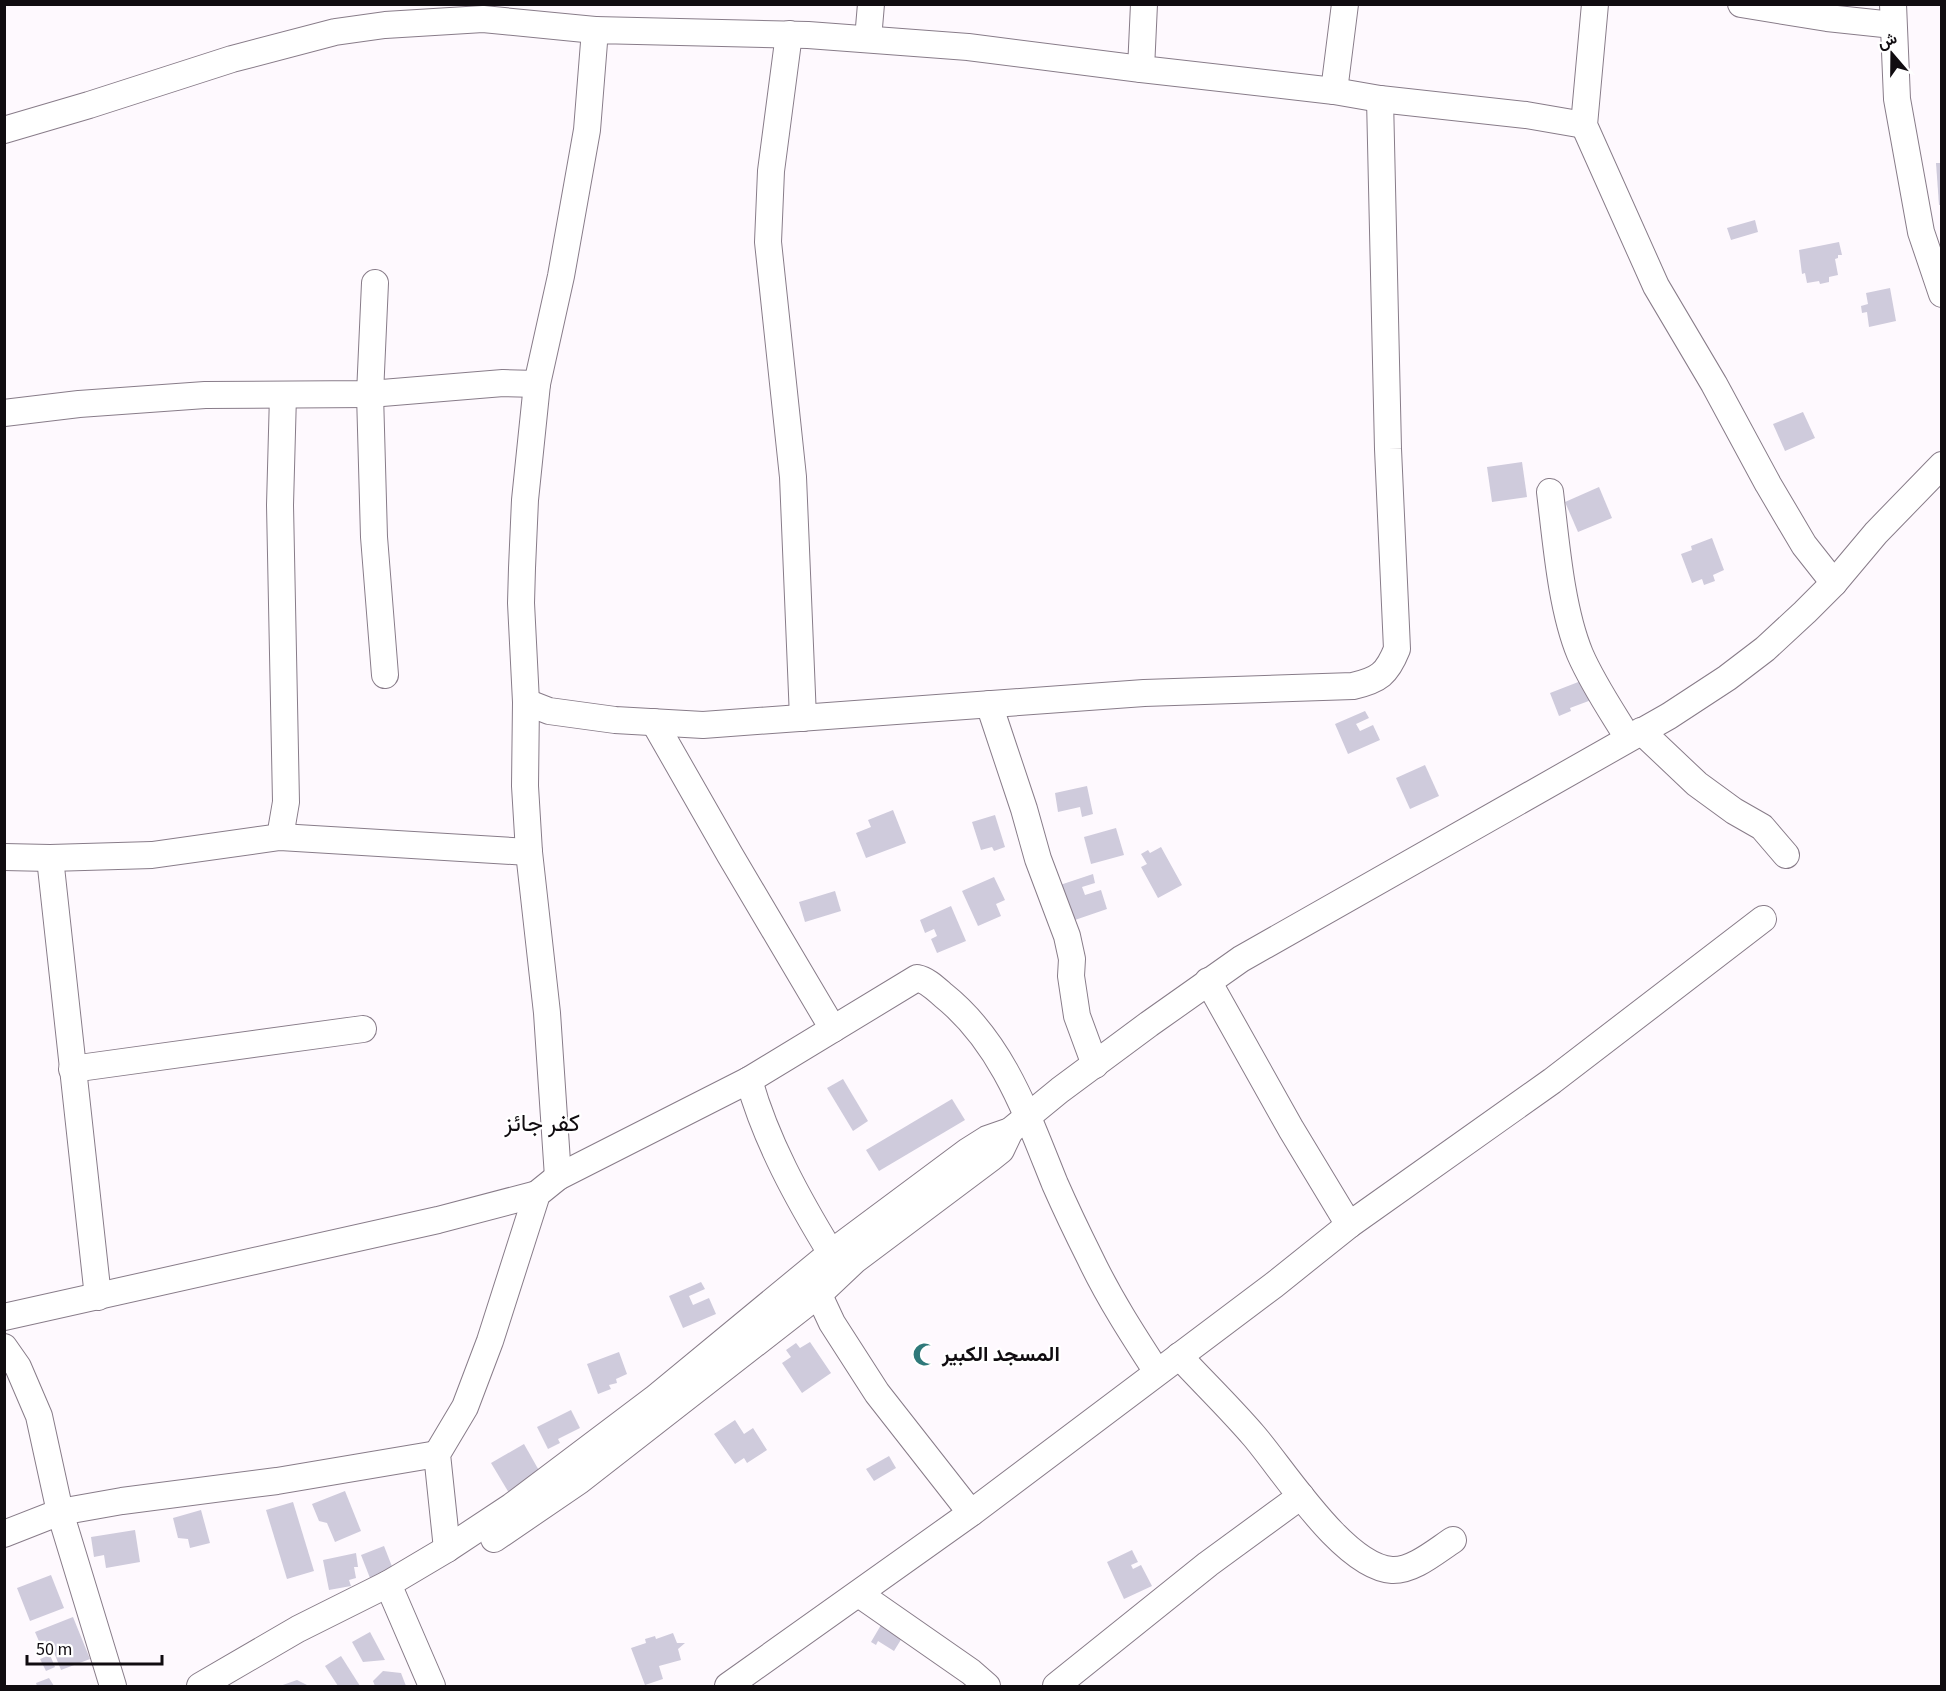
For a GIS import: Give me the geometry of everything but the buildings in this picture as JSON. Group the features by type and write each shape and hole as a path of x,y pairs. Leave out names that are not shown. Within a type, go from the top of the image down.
{"street":[{"path":"868,39 872,4"},
{"path":"1141,69 1144,4"},
{"path":"1334,91 1345,4"},
{"path":"1595,4 1584,125 1656,286 1804,545 1834,583"},
{"path":"1741,4 1827,18 1893,15 1897,99 1921,232 1941,294"},
{"path":"4,130 232,59 335,32 385,25 483,19 596,30 789,34 968,47 1526,115 1584,125"},
{"path":"558,1177 547,1013 529,852 525,786 526,702 521,603 522,568 525,500 537,384 561,276 587,130 596,30"},
{"path":"789,34 771,171 768,242 793,477 803,718"},
{"path":"526,702 560,712 615,720 723,724 1144,693 1353,686 1376,679 1391,664 1397,649 1388,449 1380,99"},
{"path":"375,283 370,394 374,537 385,675"},
{"path":"4,413 205,395 370,394 503,383 537,384"},
{"path":"280,837 286,802 280,505 283,395"},
{"path":"200,1686 298,1629 391,1591 486,1544 579,1481 814,1283 831,1253 968,1151 1019,1123 1209,981 1261,948 1669,716 1727,678 1765,649 1834,583 1876,533 1941,465"},
{"path":"1550,492 1559,559 1573,634 1596,688 1635,734 1697,784 1734,811 1762,827 1786,855"},
{"path":"989,704 1038,859 1068,936 1077,1016 1095,1065"},
{"path":"654,722 833,1029"},
{"path":"4,857 50,858 162,854 280,837 529,852"},
{"path":"50,858 98,1297"},
{"path":"728,1686 971,1513 1274,1285 1348,1226 1552,1081 1763,919"},
{"path":"4,1317 438,1220 537,1194 558,1177 749,1080 917,978 921,978 948,999 976,1026 995,1052 1019,1123 1055,1184 1091,1261 1117,1309 1157,1372"},
{"path":"1209,981 1297,1140 1348,1226"},
{"path":"72,1069 363,1029"},
{"path":"749,1080 755,1102 772,1143 831,1253"},
{"path":"226,1686 341,1627 447,1549 512,1506 654,1399 814,1283 855,1260 991,1158 1001,1150 1019,1123"},
{"path":"447,1549 437,1454 465,1407 490,1341 537,1194"},
{"path":"814,1283 832,1323 878,1393 971,1513"},
{"path":"4,1347 18,1367 39,1416 60,1512 113,1686"},
{"path":"1179,1356 1254,1436 1335,1535 1365,1560 1375,1566 1400,1570 1453,1540"},
{"path":"4,1534 60,1512 437,1454"},
{"path":"1056,1686 1208,1564 1301,1496"},
{"path":"391,1591 432,1686"},
{"path":"859,1594 949,1656 987,1686"}],"place":[{"name":"المسجد الكبير","path":"924,1354"}],"district":[{"name":"كفر جائز","path":"542,1123"}]}
